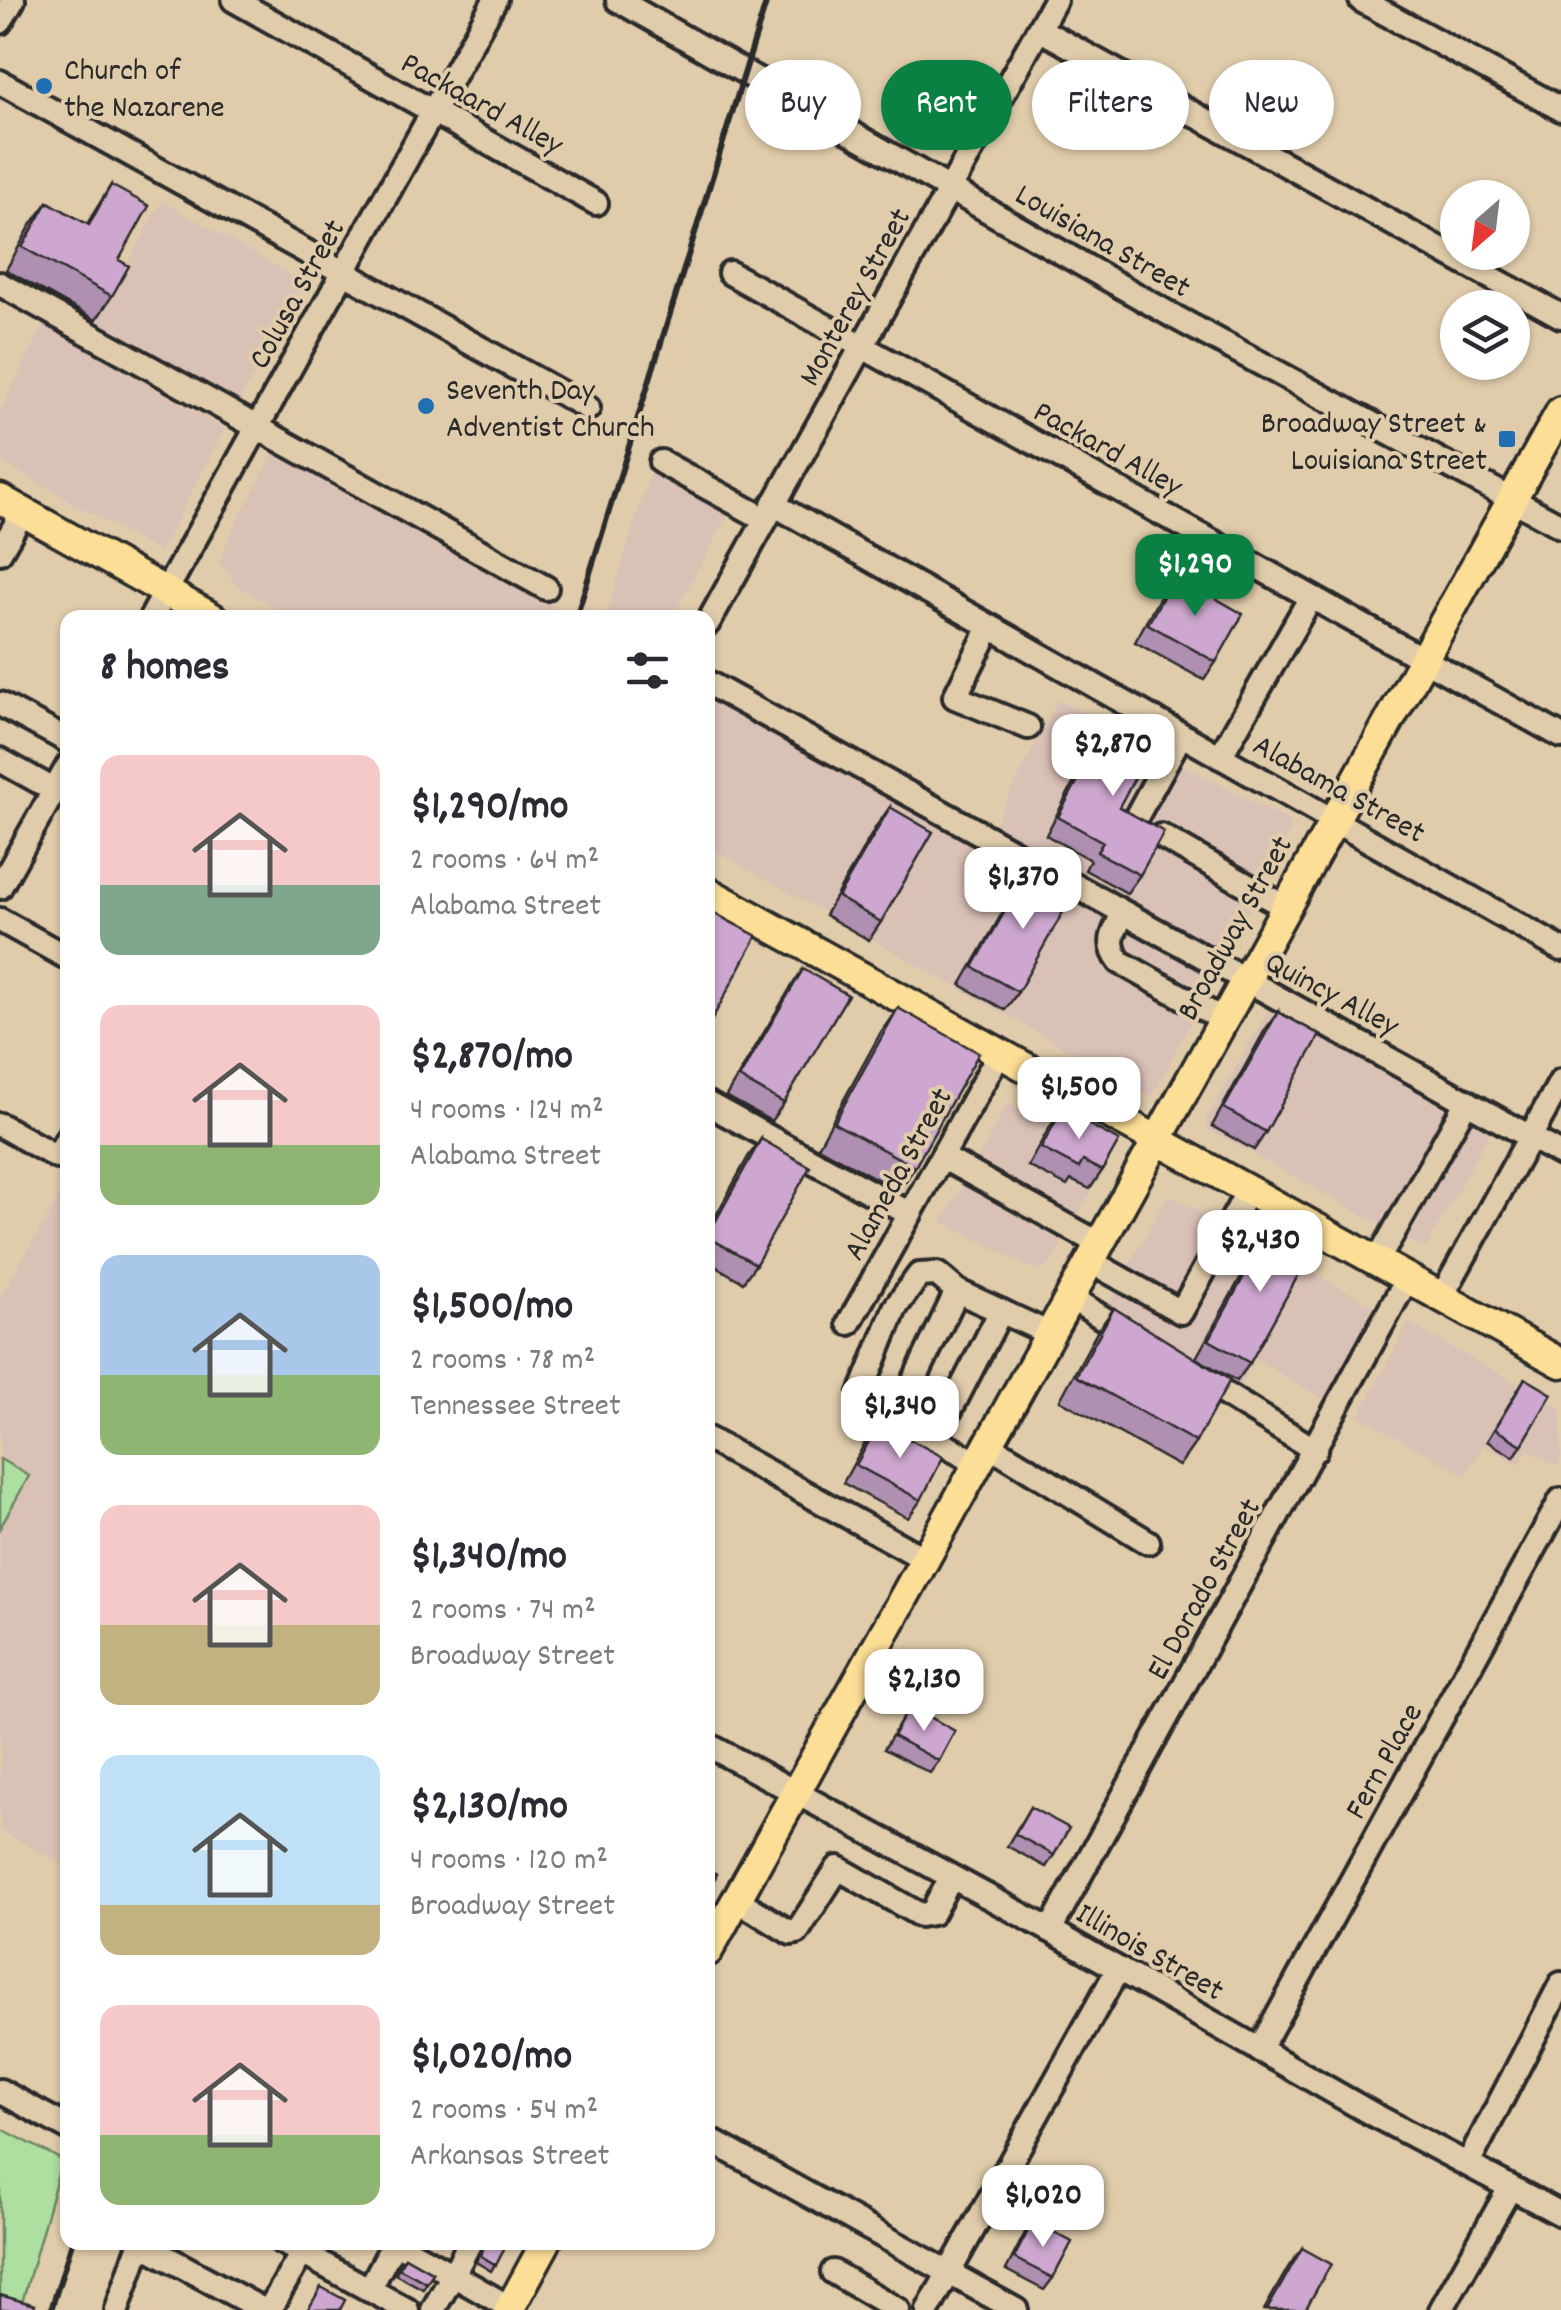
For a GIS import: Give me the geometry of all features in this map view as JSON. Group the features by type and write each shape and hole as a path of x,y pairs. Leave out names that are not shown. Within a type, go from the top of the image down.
{"main road":[{"name":"Broadway Street","path":"715,1938 1561,411"},
{"path":"12,505 200,610"},
{"path":"715,896 1561,1363"},
{"path":"511,2309 542,2250"}],"street":[{"path":"0,22 13,0"},
{"name":"Packaard Alley","path":"234,0 596,203"},
{"name":"Colusa Street","path":"155,610 496,0"},
{"name":"Louisiana Street","path":"618,0 1172,316 1561,526"},
{"name":"Monterey Street","path":"715,610 1055,0"},
{"path":"1361,0 1561,110"},
{"path":"1039,29 1561,316"},
{"path":"0,82 588,408"},
{"name":"Packard Alley","path":"730,274 1561,736"},
{"path":"0,284 546,588"},
{"name":"Alabama Street","path":"661,462 769,512 990,627 1561,949"},
{"path":"0,552 12,505"},
{"path":"1220,756 1310,597"},
{"path":"990,627 955,697 1028,726"},
{"name":"Quincy Alley","path":"715,687 1561,1154"},
{"path":"0,704 60,737"},
{"path":"1134,821 1182,735"},
{"path":"0,760 54,790"},
{"path":"0,888 60,780"},
{"path":"1161,836 1285,907"},
{"path":"1122,914 1111,942 1112,952 1120,962 1222,1019"},
{"path":"0,920 60,954"},
{"name":"Alameda Street","path":"849,1323 999,1054"},
{"path":"1442,1296 1561,1081"},
{"path":"1378,1260 1467,1101"},
{"path":"715,1108 910,1214"},
{"path":"0,1125 56,1157 60,1150"},
{"path":"942,1157 1181,1312 1248,1191"},
{"path":"1048,1332 957,1291 937,1274 919,1274 895,1308 861,1393 875,1409 926,1435 981,1452 1148,1542"},
{"name":"El Dorado Street","path":"1050,1930 1408,1277"},
{"path":"926,1435 901,1408 957,1291"},
{"path":"1068,1296 1150,1348"},
{"path":"926,1435 1001,1311"},
{"path":"1183,1368 1315,1450"},
{"path":"715,1443 923,1558"},
{"name":"Fern Place","path":"1259,2050 1561,1500"},
{"name":"Illinois Street","path":"715,1749 1561,2214"},
{"path":"736,1900 791,1933 797,1932 859,1829"},
{"path":"838,1868 920,1915 932,1912 951,1878"},
{"path":"928,2310 1118,1969"},
{"path":"1468,2164 1561,1984"},
{"path":"0,2091 60,2124"},
{"path":"715,2143 1016,2310"},
{"path":"1442,2310 1510,2188"},
{"path":"117,2310 137,2252 144,2250"},
{"path":"154,2250 266,2310 291,2250"},
{"path":"296,2250 407,2310"},
{"path":"438,2291 465,2250"},
{"path":"369,2290 392,2254 438,2291"},
{"path":"833,2272 898,2310"},
{"path":"438,2291 482,2278 511,2309"}],"shaded area":[{"path":"162,201 302,284 235,410 91,329"},
{"path":"44,325 225,429 160,553 0,461 0,410"},
{"path":"277,448 553,605 551,610 279,610 238,587 219,562"},
{"path":"651,469 728,515 676,610 607,610"},
{"path":"715,699 983,846 1058,700 1288,820 1292,828 1152,1097 715,851"},
{"path":"1270,1007 1492,1129 1425,1249 1209,1130 1205,1124"},
{"path":"1008,1103 1110,1158 1051,1263 1040,1272 942,1222"},
{"path":"60,1195 60,1863 0,1830 0,1297"},
{"path":"1172,1196 1374,1306 1377,1320 1330,1403 1255,1359 1238,1391 1103,1312 1166,1198"},
{"path":"1408,1323 1561,1408 1561,1458 1557,1466 1527,1450 1519,1465 1483,1445 1466,1476 1359,1416"}],"green space":[{"path":"0,1459 29,1476 0,1528"},
{"path":"0,2128 60,2159 60,2167 20,2310 0,2310"}],"building":[{"path":"111,185 149,206 119,260 129,266 112,296 22,247 48,202 89,225"},
{"path":"1175,575 1243,614 1216,662 1148,624"},
{"path":"1111,719 1154,742 1119,807 1164,832 1140,875 1097,852 1103,842 1058,817"},
{"path":"890,807 933,832 881,922 838,897"},
{"path":"1028,871 1072,896 1018,992 973,967"},
{"path":"715,914 757,936 715,1014"},
{"path":"803,969 848,995 784,1103 739,1078"},
{"path":"898,1008 979,1053 915,1167 834,1123"},
{"path":"1278,1012 1320,1035 1266,1132 1224,1108"},
{"path":"1062,1110 1119,1141 1102,1171 1083,1161 1079,1168 1041,1148"},
{"path":"761,1139 810,1167 756,1264 715,1241 715,1222"},
{"path":"1271,1227 1312,1250 1250,1363 1209,1340"},
{"path":"1114,1308 1230,1380 1196,1442 1076,1376"},
{"path":"1525,1378 1552,1394 1522,1445 1495,1429"},
{"path":"879,1423 943,1457 921,1500 856,1465"},
{"path":"910,1706 955,1731 939,1761 893,1736"},
{"path":"1030,1807 1069,1828 1054,1855 1015,1834"},
{"path":"1033,2221 1072,2242 1053,2278 1014,2258"},
{"path":"1302,2248 1331,2264 1305,2310 1267,2310"},
{"path":"483,2250 504,2250 496,2265 481,2256"},
{"path":"405,2257 433,2273 427,2283 399,2268"},
{"path":"321,2287 345,2300 340,2310 308,2310"},
{"path":"0,2295 35,2305 34,2310 0,2310"}],"railway":[{"path":"578,610 767,0"},
{"path":"51,2310 70,2250"}],"place":[{"name":"Church of the Nazarene","path":"44,86"},
{"name":"Seventh Day Adventist Church","path":"426,406"},
{"name":"Broadway Street & Louisiana Street","path":"1507,439"}]}
